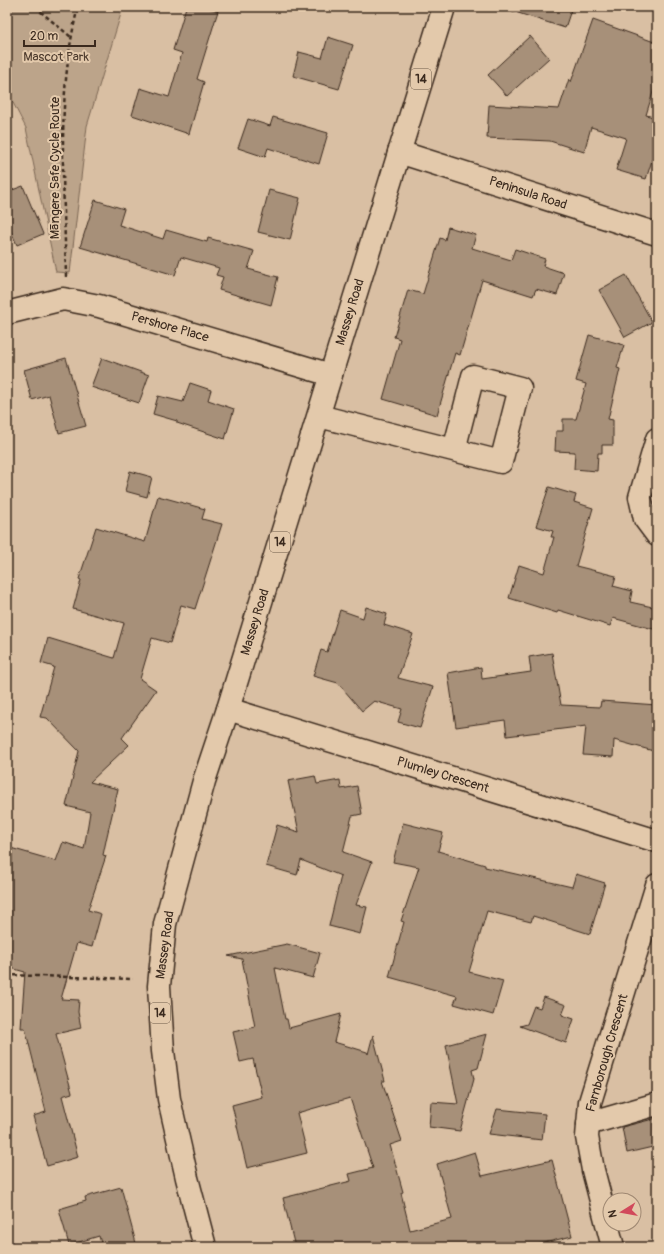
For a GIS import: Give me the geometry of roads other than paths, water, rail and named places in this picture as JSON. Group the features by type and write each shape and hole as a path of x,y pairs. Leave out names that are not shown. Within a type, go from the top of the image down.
{"street":[{"name":"Massey Road","path":"205,1247 169,1099 163,1051 159,986 165,924 204,781 228,709 319,416 444,7"},
{"name":"Peninsula Road","path":"399,152 657,234"},
{"name":"Pershore Place","path":"7,313 63,299 100,306 331,375"},
{"path":"319,416 454,450"},
{"path":"657,439 640,497 645,519 657,535"},
{"name":"Plumley Crescent","path":"228,709 657,841"},
{"name":"Farnborough Crescent","path":"613,1247 593,1170 586,1131 590,1102 657,885"},
{"path":"588,1124 657,1104"}],"park label":[{"name":"Mascot Park","path":"56,57"}]}
